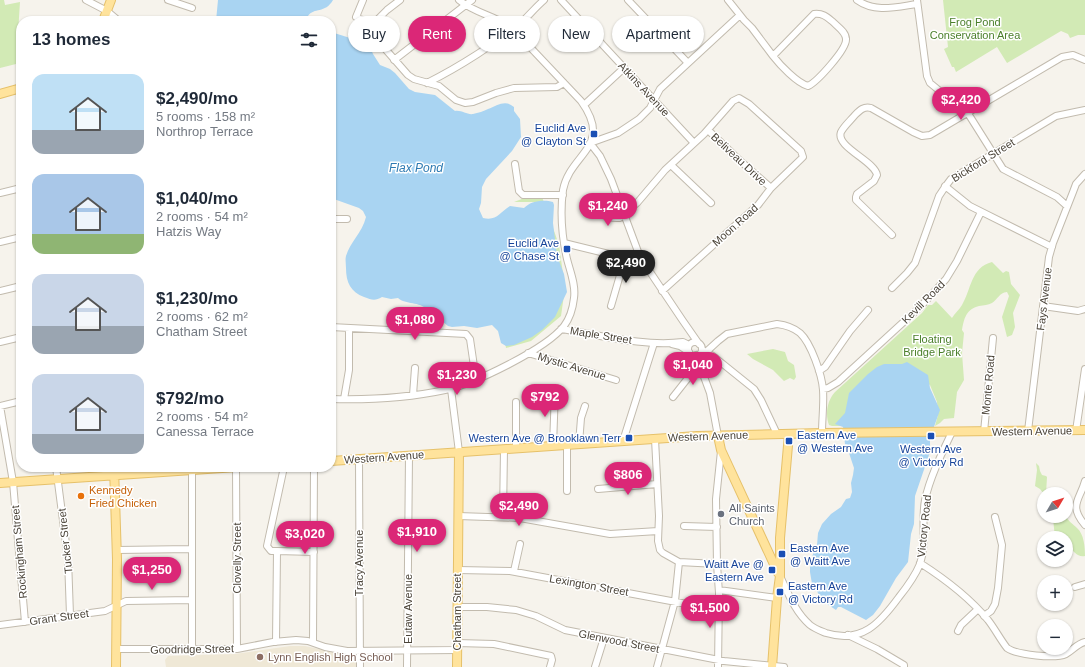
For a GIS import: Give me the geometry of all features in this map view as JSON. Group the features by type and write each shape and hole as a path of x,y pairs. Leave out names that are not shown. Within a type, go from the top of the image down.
{"main road":[{"path":"105,16 111,0"},
{"path":"0,94 16,89"},
{"name":"Western Avenue","path":"336,461 697,436 1085,430"},
{"path":"772,666 776,598 780,576 780,538 789,434"},
{"path":"718,436 721,450 780,576"},
{"name":"Chatham Street","path":"457,667 459,452"},
{"path":"0,483 106,472"},
{"path":"114,472 117,550 116,667"}],"street":[{"path":"86,0 107,11 113,16"},
{"path":"168,0 192,8"},
{"path":"356,16 363,0"},
{"path":"381,16 400,0"},
{"path":"459,0 466,5 490,16"},
{"path":"394,60 472,0"},
{"path":"527,16 544,0"},
{"name":"Atkins Avenue","path":"562,0 694,143"},
{"path":"628,0 688,63"},
{"path":"728,0 773,56 804,85 808,86 814,83 822,75 846,44 846,37 842,30 826,16 818,13 814,14 773,56"},
{"path":"857,0 863,4 876,8 917,2 927,76 932,86 968,114 1003,169 1057,197 1067,206"},
{"path":"590,143 614,135 629,127 650,108 660,89 740,15"},
{"path":"387,52 414,79 441,88 462,103 468,103 514,88 557,87 564,83"},
{"path":"427,83 479,52"},
{"path":"535,52 584,106 591,121 592,134 590,143 585,153 568,175 563,195 561,212 564,243 574,287 574,297 568,318 561,329"},
{"path":"892,235 858,202 856,198 857,194 874,181 877,175 876,170 841,139 843,129 862,109 867,107 871,108 913,132 926,136 968,114 1062,57 1074,55 1085,60"},
{"path":"584,106 624,68"},
{"path":"441,88 441,80 444,74"},
{"name":"Moon Road","path":"662,291 758,205 771,188 803,156 801,151 787,138 749,104 739,98 733,101 708,130"},
{"name":"Bickford Street","path":"892,288 915,263 939,196 951,179 1056,116 1085,110"},
{"path":"591,204 605,217 620,218 637,203 671,165 708,130"},
{"name":"Beliveau Drive","path":"708,130 771,188"},
{"path":"590,143 600,156 618,194 640,257 702,349 713,356 754,390 761,400 777,434"},
{"path":"514,164 519,191 524,196 563,195"},
{"path":"671,165 711,203"},
{"name":"Fays Avenue","path":"1028,431 1049,257 1076,184 1085,174"},
{"path":"945,186 964,202 981,212 1011,225 1052,247"},
{"path":"0,193 16,189"},
{"name":"Kevill Road","path":"823,388 833,386 838,382 934,293 951,272 981,212"},
{"path":"336,219 347,219"},
{"path":"0,242 16,238"},
{"path":"564,243 625,258 640,257"},
{"path":"611,306 625,258"},
{"path":"0,291 16,287"},
{"path":"1043,306 1078,311 1085,309"},
{"path":"819,371 825,367 850,331 868,310"},
{"path":"683,321 688,334 690,347"},
{"path":"718,436 710,393 696,356 700,354 702,349 718,341 727,334 781,324 801,334 819,371 823,388 822,433"},
{"path":"336,327 466,334 470,339 476,380"},
{"path":"344,399 349,370 349,328"},
{"name":"Maple Street","path":"336,399 380,398 451,389 476,380 528,353 561,329 640,342 683,342 690,347 692,355 696,356"},
{"path":"683,342 686,340 688,334"},
{"path":"0,342 16,338"},
{"name":"Monte Road","path":"984,432 993,338"},
{"name":"Maple Street","path":"671,343 690,347 696,342 702,349"},
{"path":"623,441 654,343"},
{"name":"Mystic Avenue","path":"528,353 616,380"},
{"path":"673,397 699,364"},
{"path":"413,395 414,368"},
{"path":"1076,431 1085,369"},
{"name":"Chatham Street","path":"451,389 459,452"},
{"path":"553,446 555,390"},
{"path":"0,406 16,402"},
{"path":"516,402 516,448"},
{"name":"Rockingham Street","path":"0,406 13,482 25,622"},
{"path":"579,444 581,418 585,406"},
{"name":"Victory Road","path":"780,576 795,606 810,625 816,629 831,634 848,635 868,630 882,619 909,584 920,563 923,544 925,500 934,474 952,432"},
{"path":"655,439 659,516 658,541 660,550 679,562 717,564"},
{"path":"567,445 567,491"},
{"path":"503,517 504,449"},
{"path":"718,667 719,590 716,499 721,450"},
{"name":"Eutaw Avenue","path":"408,667 409,456"},
{"name":"Tracy Avenue","path":"359,459 360,667"},
{"name":"Tucker Street","path":"57,472 68,559 70,615"},
{"path":"192,472 192,650"},
{"name":"Clovelly Street","path":"236,472 237,649"},
{"path":"283,472 267,546 271,551 314,552"},
{"path":"313,642 314,472"},
{"path":"1085,481 1076,505 1077,513 1085,525"},
{"path":"598,489 657,484"},
{"path":"458,516 520,518 610,534 658,531"},
{"path":"984,616 995,604 998,588 1002,545 995,517"},
{"path":"684,526 717,527"},
{"path":"514,571 520,544"},
{"path":"117,550 192,549"},
{"path":"276,642 278,551"},
{"path":"657,667 675,601 679,562"},
{"path":"920,563 955,587 984,616 1007,648 1015,652 1056,656 1066,654 1078,644 1085,642"},
{"name":"Lexington Street","path":"458,570 514,571 719,610"},
{"path":"1075,587 1085,585"},
{"path":"719,590 776,598"},
{"name":"Grant Street","path":"0,625 105,611 126,600 192,600"},
{"name":"Glenwood Street","path":"457,607 487,607 521,612 536,616 565,630 718,660 784,667"},
{"path":"958,631 961,625 978,609"},
{"path":"848,635 878,649 904,665 904,667"},
{"path":"595,667 604,638"},
{"name":"Goodridge Street","path":"116,649 237,649 296,640 313,642 340,650 360,651 408,651 494,644 551,656 552,660 550,667"}],"shaded area":[{"name":"Lynn English High School","path":"290,646 305,646 352,656 356,659 357,667 166,667 165,660 168,656 235,654"}],"green space":[{"path":"0,0 4,0 5,5 20,2 19,16 16,16 16,64 0,68"},
{"name":"Frog Pond Conservation Area","path":"943,0 1085,0 1085,35 1078,35 1070,38 1068,34 1061,31 1007,63 997,47 956,72 954,67 952,67 944,49 948,47"},
{"path":"541,194 559,245 565,288 561,316 531,341 506,348 504,335 543,202 514,202 532,195"},
{"name":"Floating Bridge Park","path":"992,262 1003,273 1006,271 1009,272 1011,284 1020,295 1013,313 1015,327 1012,335 1007,337 1002,317 1009,296 1007,292 1000,295 992,303 975,307 968,312 962,330 964,333 962,353 964,380 957,392 954,418 944,419 935,426 938,415 937,402 930,385 897,364 886,364 881,366 846,426 829,425 827,416 828,408 830,399 835,392 922,313 928,305 932,305 936,301 952,318 962,305 976,274 985,265"},
{"path":"773,349 785,352 788,361 794,365 796,377 794,380 790,378 784,381 773,370 747,354"},
{"path":"1036,463 1039,466 1042,475 1047,477 1046,487 1035,486 1037,470"},
{"path":"1054,523 1071,523 1083,537 1085,556 1080,556 1073,551 1073,531 1054,531"}],"water":[{"path":"218,0 333,0 327,7 310,13 308,16 216,16"},
{"name":"Flax Pond","path":"336,34 348,37 348,52 372,52 380,65 395,73 409,89 415,92 435,95 455,111 473,114 504,103 514,107 514,111 520,119 521,137 512,151 486,179 482,187 479,209 483,218 488,219 498,216 510,206 524,208 537,201 553,202 553,223 557,256 564,274 567,292 555,317 542,330 532,337 514,345 506,346 501,343 498,331 492,325 477,328 464,326 452,327 448,326 437,317 435,310 432,308 428,310 421,305 405,302 398,298 391,299 382,297 375,300 369,299 359,295 353,290 348,282 346,273 346,256 350,246 364,223 366,217 363,211 359,208 336,200"},
{"path":"907,362 928,375 930,388 940,410 930,438 930,452 915,496 914,524 911,534 908,562 896,578 880,606 873,615 866,620 841,607 838,607 836,610 824,602 812,584 810,563 817,545 818,533 822,524 831,514 841,507 846,499 850,498 852,492 851,483 854,468 845,444 843,427 835,424 845,413 849,393 877,367 884,364 902,364"}],"place":[{"name":"Euclid Ave @ Clayton St","path":"594,134"},
{"name":"Euclid Ave @ Chase St","path":"567,249"},
{"name":"Western Ave @ Victory Rd","path":"931,436"},
{"name":"Western Ave @ Brooklawn Terr","path":"629,438"},
{"name":"Eastern Ave @ Western Ave","path":"789,441"},
{"name":"Kennedy Fried Chicken","path":"81,496"},
{"name":"All Saints Church","path":"721,514"},
{"name":"Eastern Ave @ Waitt Ave","path":"782,554"},
{"name":"Waitt Ave @ Eastern Ave","path":"772,570"},
{"name":"Eastern Ave @ Victory Rd","path":"780,592"},
{"name":"Lynn English High School","path":"260,657"}]}
